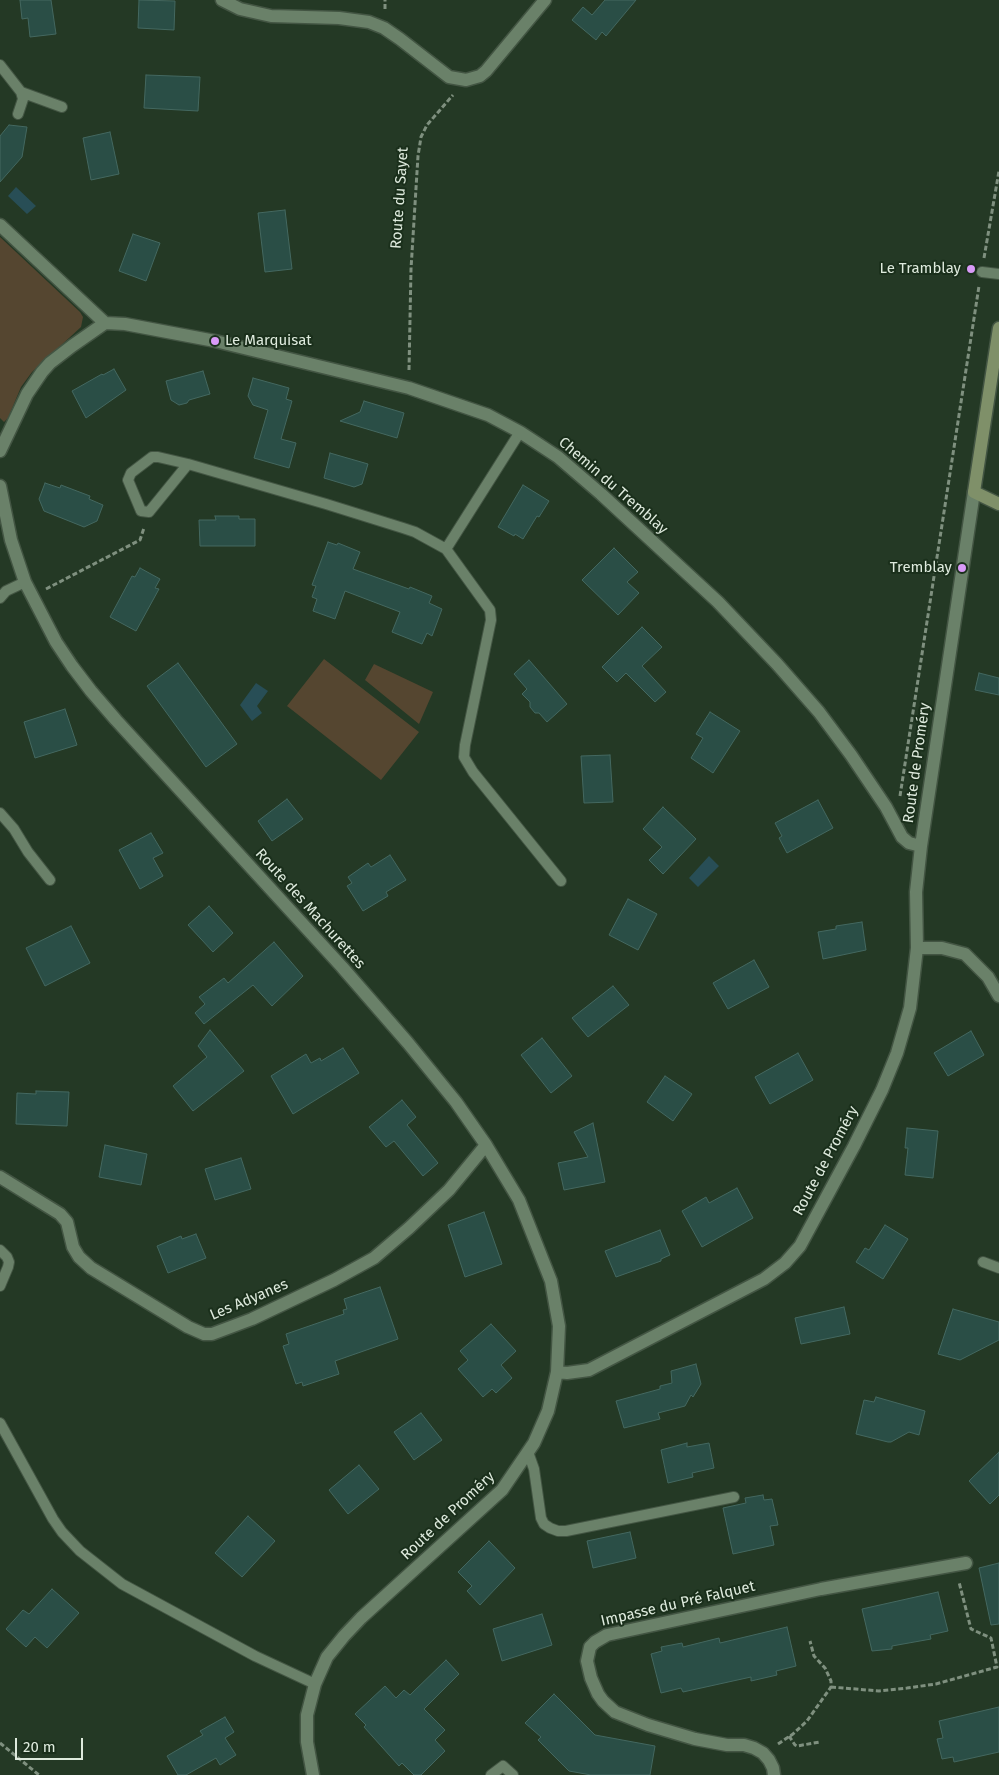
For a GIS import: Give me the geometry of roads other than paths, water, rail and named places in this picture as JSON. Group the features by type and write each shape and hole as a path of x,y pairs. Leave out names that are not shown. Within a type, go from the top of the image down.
{"street":[{"path":"222,0 240,9 271,16 339,18 369,22 384,28 400,38 449,77 466,80 486,72 545,0"},
{"path":"0,225 105,323 50,363 42,372 27,394 0,451"},
{"name":"Chemin du Tremblay","path":"105,323 125,324 215,341 409,388 488,415 520,432 558,457 718,602 777,664 819,712 886,807 902,837 909,843 922,846"},
{"name":"Route de Proméry","path":"313,1775 307,1742 307,1715 315,1684 327,1657 344,1636 502,1490 528,1452 548,1411 557,1372 567,1373 589,1370 764,1279 785,1262 800,1246 882,1090 897,1052 910,1008 917,948 916,892 922,846 999,328"},
{"name":"Route des Machurettes","path":"0,486 11,540 25,582 56,642 91,691 342,967 456,1102 486,1145 519,1200 551,1281 559,1326 557,1372"},
{"path":"974,492 999,504"},
{"path":"917,948 942,948 965,954 988,977 999,996"},
{"name":"Les Adyanes","path":"0,1178 60,1214 67,1222 73,1247 79,1257 91,1268 188,1327 204,1334 212,1334 252,1319 374,1258 449,1190 486,1145"},
{"name":"Impasse du Pré Falquet","path":"774,1775 773,1768 764,1754 754,1748 694,1739 648,1725 615,1712 598,1694 591,1678 588,1661 590,1647 594,1642 607,1635 821,1588 960,1564"}],"lane":[{"path":"0,64 21,92 23,99 18,114"},
{"path":"21,92 62,107"},
{"path":"982,272 999,274"},
{"path":"446,549 520,432"},
{"path":"188,464 149,512 141,511 128,480 131,474 152,457 158,457 188,464 409,530 446,549 490,610 491,620 464,757 473,772 561,881"},
{"path":"0,598 14,585 25,582"},
{"path":"0,813 14,829 28,852 50,880"},
{"path":"0,1250 7,1257 8,1262 6,1274 0,1286"},
{"path":"982,1262 999,1268"},
{"path":"0,1423 53,1519 80,1552 122,1584 255,1656 315,1684"},
{"path":"528,1452 534,1469 541,1518 544,1524 558,1531 566,1531 734,1497"},
{"path":"491,1775 503,1766 513,1775"}],"water":[{"path":"16,187 36,206 27,214 8,196"},
{"path":"256,683 268,691 257,706 262,713 252,721 240,705"},
{"path":"709,856 719,866 698,887 689,878"}],"place":[{"name":"Le Tramblay","path":"971,269"},
{"name":"Le Marquisat","path":"215,341"},
{"name":"Tremblay","path":"962,568"}]}
